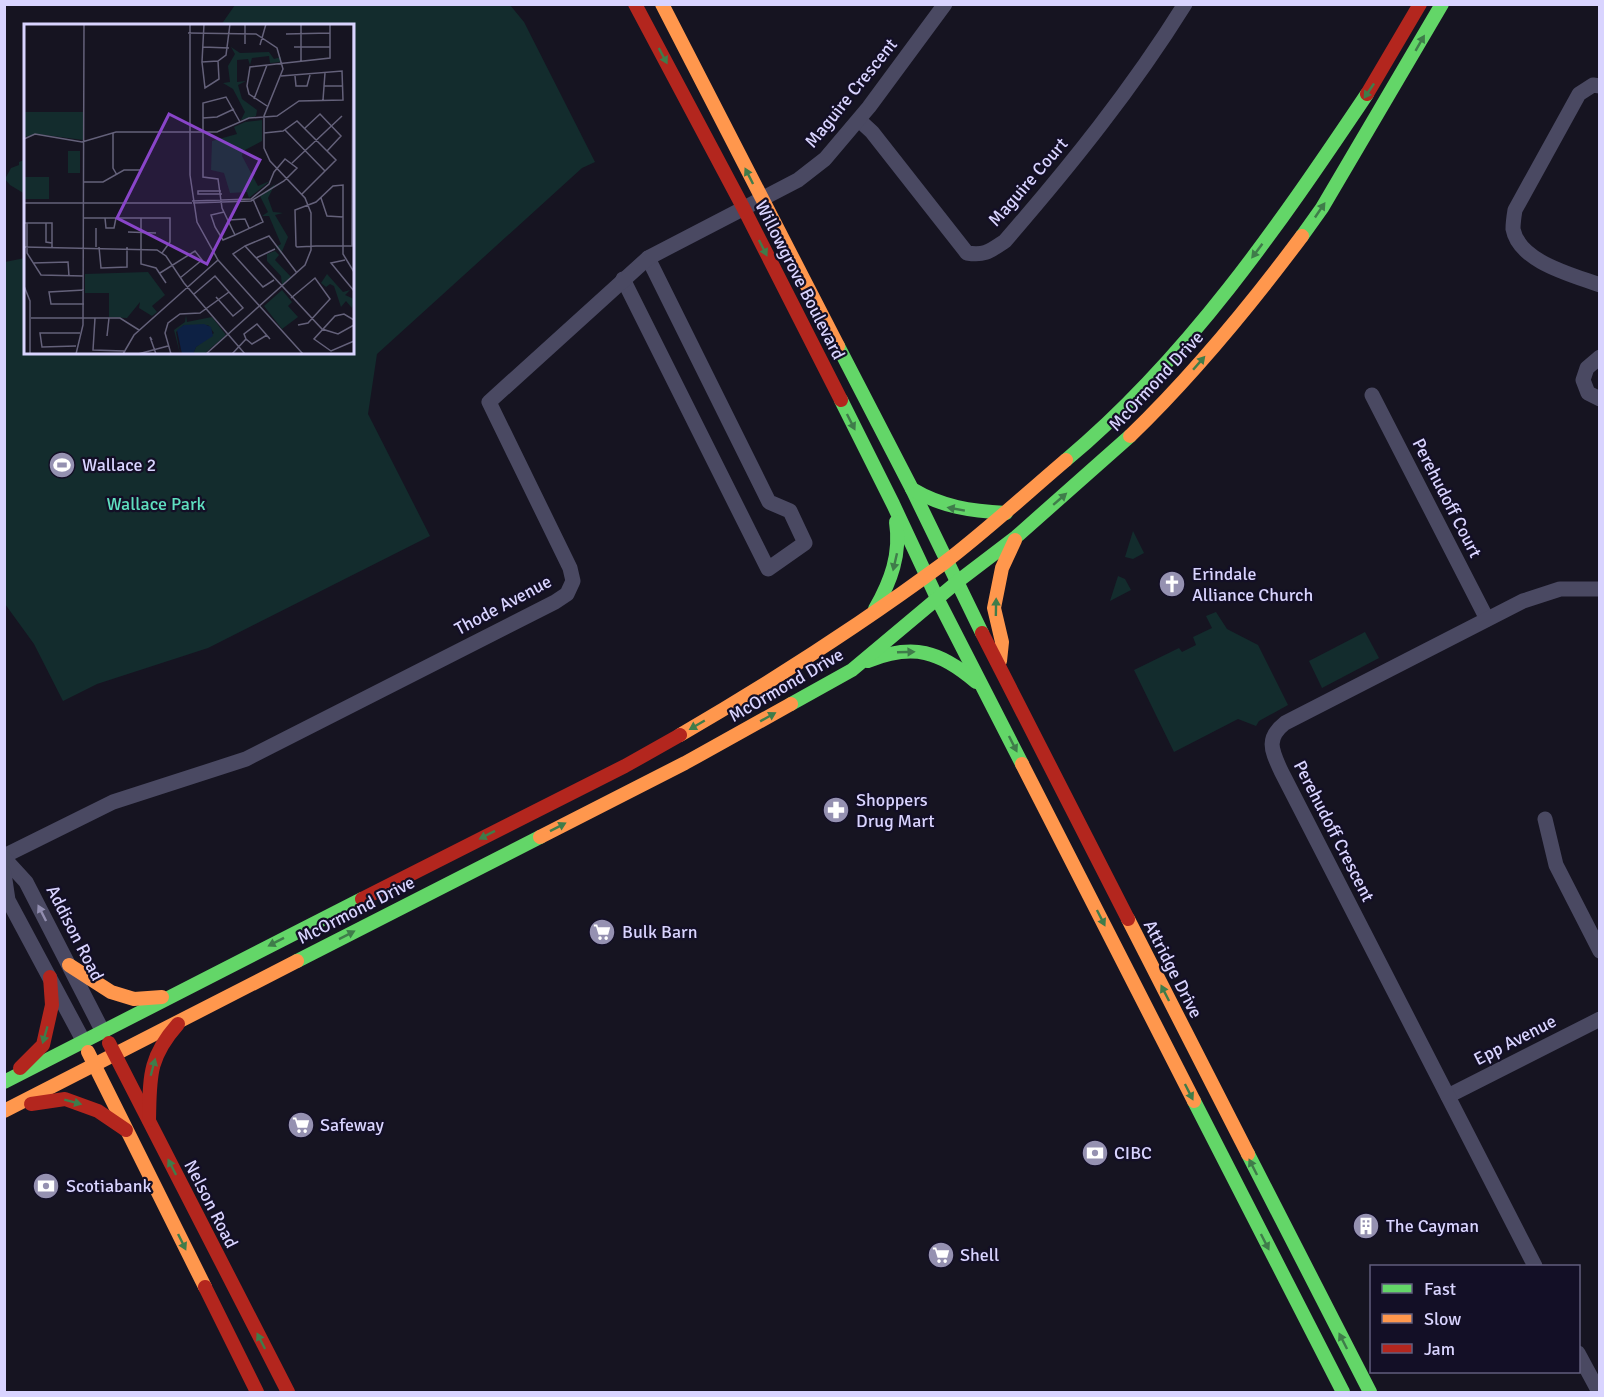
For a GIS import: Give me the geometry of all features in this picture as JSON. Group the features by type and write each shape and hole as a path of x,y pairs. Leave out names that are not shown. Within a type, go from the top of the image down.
{"main road":[{"name":"Willowgrove Boulevard","path":"635,4 744,209 926,575"},
{"name":"Willowgrove Boulevard","path":"662,4 912,489 946,561"},
{"name":"McOrmond Drive","path":"4,1082 625,766 749,695 871,615 946,561 1091,439 1154,377 1240,274 1307,185 1375,82 1420,4"},
{"name":"McOrmond Drive","path":"10,1109 493,859 685,763 852,670 937,598 1016,537 1108,456 1172,395 1261,291 1322,208 1442,4"},
{"path":"912,489 931,501 950,508 1005,513"},
{"path":"871,615 888,588 897,553 898,531 892,504"},
{"path":"1000,664 1002,642 994,608 1002,568 1016,537"},
{"name":"Attridge Drive","path":"946,561 1258,1178 1370,1392"},
{"path":"926,575 1342,1392"},
{"path":"852,670 871,659 904,650 932,654 947,659 963,669 986,692"},
{"path":"493,859 519,819"},
{"path":"69,965 111,992 134,999 169,997"},
{"path":"4,1082 43,1045 52,1005 50,977"},
{"path":"149,1124 151,1076 155,1059 161,1045 182,1019"},
{"name":"Nelson Road","path":"103,1032 288,1392"},
{"path":"84,1042 258,1392"},
{"path":"10,1109 65,1099 98,1111 129,1132"}],"street":[{"name":"Maguire Court","path":"859,120 872,132 967,253 980,255 989,252 1005,241 1098,130 1166,36 1185,4"},
{"name":"Maguire Crescent","path":"744,209 798,180 825,159 859,120 937,8"},
{"path":"1599,86 1593,85 1579,94 1515,210 1513,228 1518,243 1530,255 1548,265 1599,285"},
{"name":"Thode Avenue","path":"4,857 113,802 246,759 567,594 573,581 570,568 489,402 648,258 744,209"},
{"path":"623,279 768,569 806,543 790,511 769,502 648,258"},
{"path":"1599,357 1587,368 1583,381 1588,393 1599,399"},
{"name":"Perehudoff Court","path":"1372,395 1487,619"},
{"name":"Perehudoff Crescent","path":"1534,1265 1281,771 1274,756 1271,741 1278,729 1285,723 1523,601 1560,589 1599,590"},
{"path":"1545,819 1556,865 1599,951"},
{"name":"Addison Road","path":"4,857 26,882 103,1032"},
{"path":"4,873 8,900 84,1042"},
{"name":"Epp Avenue","path":"1448,1096 1599,1019"},
{"path":"1580,1357 1599,1392"}],"green space":[{"name":"Wallace Park","path":"235,5 510,5 524,22 595,162 582,168 377,354 368,414 430,536 208,648 97,684 63,701 34,644 5,604 5,262 24,258 24,354 354,354 354,24 222,24"},
{"path":"24,160 24,193 5,179 11,168 19,165 19,162"},
{"path":"1133,531 1144,553 1133,559 1125,557"},
{"path":"1118,576 1125,579 1131,590 1110,601"},
{"path":"1216,612 1227,629 1258,645 1288,705 1259,721 1256,726 1238,719 1174,752 1134,670 1179,648 1182,652 1196,645 1193,637 1212,628 1206,616"},
{"path":"1365,632 1379,658 1322,688 1309,661"}],"traffic: fast":[{"path":"1302,236 1322,208 1442,4"},
{"path":"1066,460 1110,420 1192,334 1265,240 1367,94"},
{"path":"838,346 912,489 982,633"},
{"path":"841,400 937,598 1022,764"},
{"path":"791,704 852,670 957,582 1016,537 1130,436"},
{"path":"912,489 934,500 957,507 1006,513"},
{"path":"875,609 886,588 896,556 896,522"},
{"path":"868,661 899,652 925,653 950,663 976,682"},
{"path":"297,961 540,837"},
{"path":"4,1082 362,899"},
{"path":"1194,1101 1343,1392"},
{"path":"1248,1154 1370,1392"}],"traffic: slow":[{"path":"662,4 838,346"},
{"path":"1130,436 1220,340 1302,236"},
{"path":"680,735 880,609 944,563 1066,460"},
{"path":"1000,661 1002,642 994,608 1002,568 1015,540"},
{"path":"540,837 685,763 791,704"},
{"path":"1022,764 1194,1101"},
{"path":"1128,919 1248,1154"},
{"path":"4,1111 297,961"},
{"path":"69,965 111,992 134,999 162,997"},
{"path":"88,1052 205,1287"}],"traffic: jam":[{"path":"635,4 744,209 841,400"},
{"path":"1367,94 1420,4"},
{"path":"982,633 1128,919"},
{"path":"362,899 625,766 680,735"},
{"path":"20,1068 43,1045 52,1005 50,977"},
{"path":"149,1120 151,1080 156,1058 168,1036 178,1024"},
{"path":"109,1043 288,1392"},
{"path":"31,1104 65,1099 98,1111 126,1130"},
{"path":"205,1287 257,1392"}],"place":[{"name":"Wallace 2","path":"62,465"},
{"name":"Erindale Alliance Church","path":"1172,584"},
{"name":"Shoppers Drug Mart","path":"836,810"},
{"name":"Bulk Barn","path":"602,932"},
{"name":"Safeway","path":"301,1125"},
{"name":"CIBC","path":"1095,1153"},
{"name":"Scotiabank","path":"46,1186"},
{"name":"The Cayman","path":"1366,1226"},
{"name":"Shell","path":"941,1255"}]}
